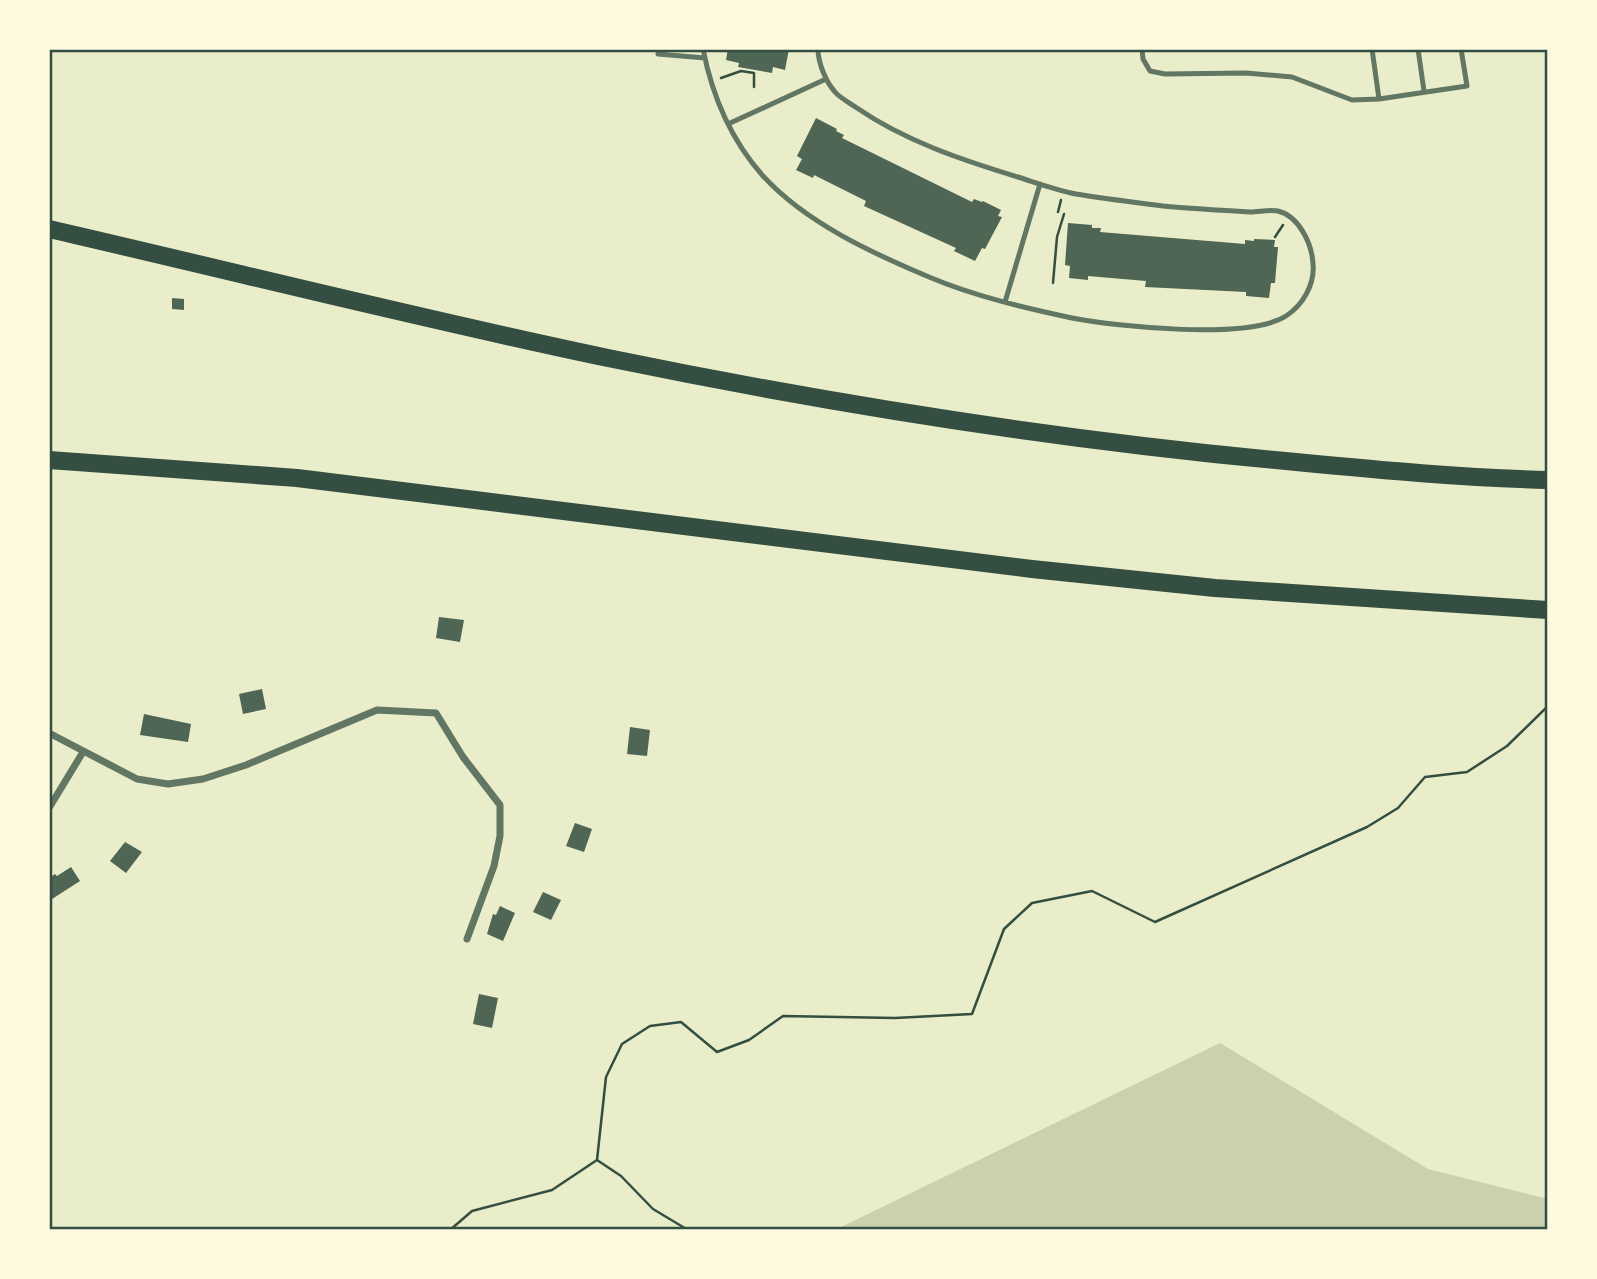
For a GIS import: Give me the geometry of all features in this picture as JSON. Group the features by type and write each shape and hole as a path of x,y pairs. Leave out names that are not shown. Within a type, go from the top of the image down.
{"highway":[{"path":"49,229 491,333 872,408 1215,455 1548,480"},
{"path":"49,460 297,478 1018,568 1202,586 1548,610"}],"street":[{"path":"49,733 137,779 152,783 186,783 246,765 377,710 436,713 463,757 500,805 500,836 494,866 467,939"},
{"path":"49,808 83,752"}],"lane":[{"path":"703,49 710,80 728,124 764,177 813,218 932,278 1005,302 1073,318 1137,327 1211,329 1264,324 1285,317 1303,300 1311,283 1314,267 1310,243 1297,224 1279,211 1167,206 1073,193 957,159 869,116 836,93 826,79 817,54 818,49"},
{"path":"1142,49 1143,59 1150,71 1165,74 1246,73 1292,78 1352,100 1379,99 1467,86 1461,49"},
{"path":"1372,49 1379,99"},
{"path":"1418,49 1424,91"},
{"path":"659,54 705,58"},
{"path":"728,124 826,79"},
{"path":"1005,302 1040,184"}],"path":[{"path":"720,78 741,71 754,73 754,87"},
{"path":"1058,212 1061,197"},
{"path":"1053,283 1057,237 1064,214"},
{"path":"1275,237 1283,225"},
{"path":"597,1160 606,1077 622,1044 650,1026 681,1021 718,1052 749,1040 783,1016 895,1018 972,1014 1004,929 1032,903 1092,891 1155,922 1367,827 1398,807 1425,777 1467,772 1507,746 1548,706"},
{"path":"450,1230 472,1211 552,1190 597,1160"},
{"path":"597,1160 621,1175 653,1209 688,1230"}],"green space":[{"path":"1220,1043 1428,1169 1548,1199 1548,1230 835,1230"}],"building":[{"path":"728,49 789,49 785,70 773,67 772,73 738,67 739,63 726,60"},
{"path":"816,118 837,129 836,131 844,135 842,138 972,202 974,199 983,201 1001,210 998,216 1002,217 985,249 982,248 975,261 954,251 956,248 864,206 866,201 814,175 813,178 796,170 802,159 797,156"},
{"path":"1068,223 1092,225 1092,228 1101,228 1100,232 1245,244 1245,240 1275,240 1274,247 1278,247 1275,283 1271,283 1269,298 1246,296 1246,292 1145,287 1146,281 1088,276 1088,280 1069,278 1070,266 1065,265"},
{"path":"172,298 184,299 184,310 172,309"},
{"path":"439,617 464,620 460,642 436,638"},
{"path":"262,689 266,709 243,714 239,694"},
{"path":"144,714 191,724 188,742 140,735"},
{"path":"630,727 650,730 647,756 627,754"},
{"path":"575,823 592,829 584,852 566,846"},
{"path":"125,842 142,852 126,873 110,861"},
{"path":"71,867 80,881 49,901 49,878"},
{"path":"543,892 561,900 551,920 533,912"},
{"path":"500,906 515,913 503,941 487,934 493,914 496,915"},
{"path":"479,994 498,998 492,1028 473,1024"}]}
